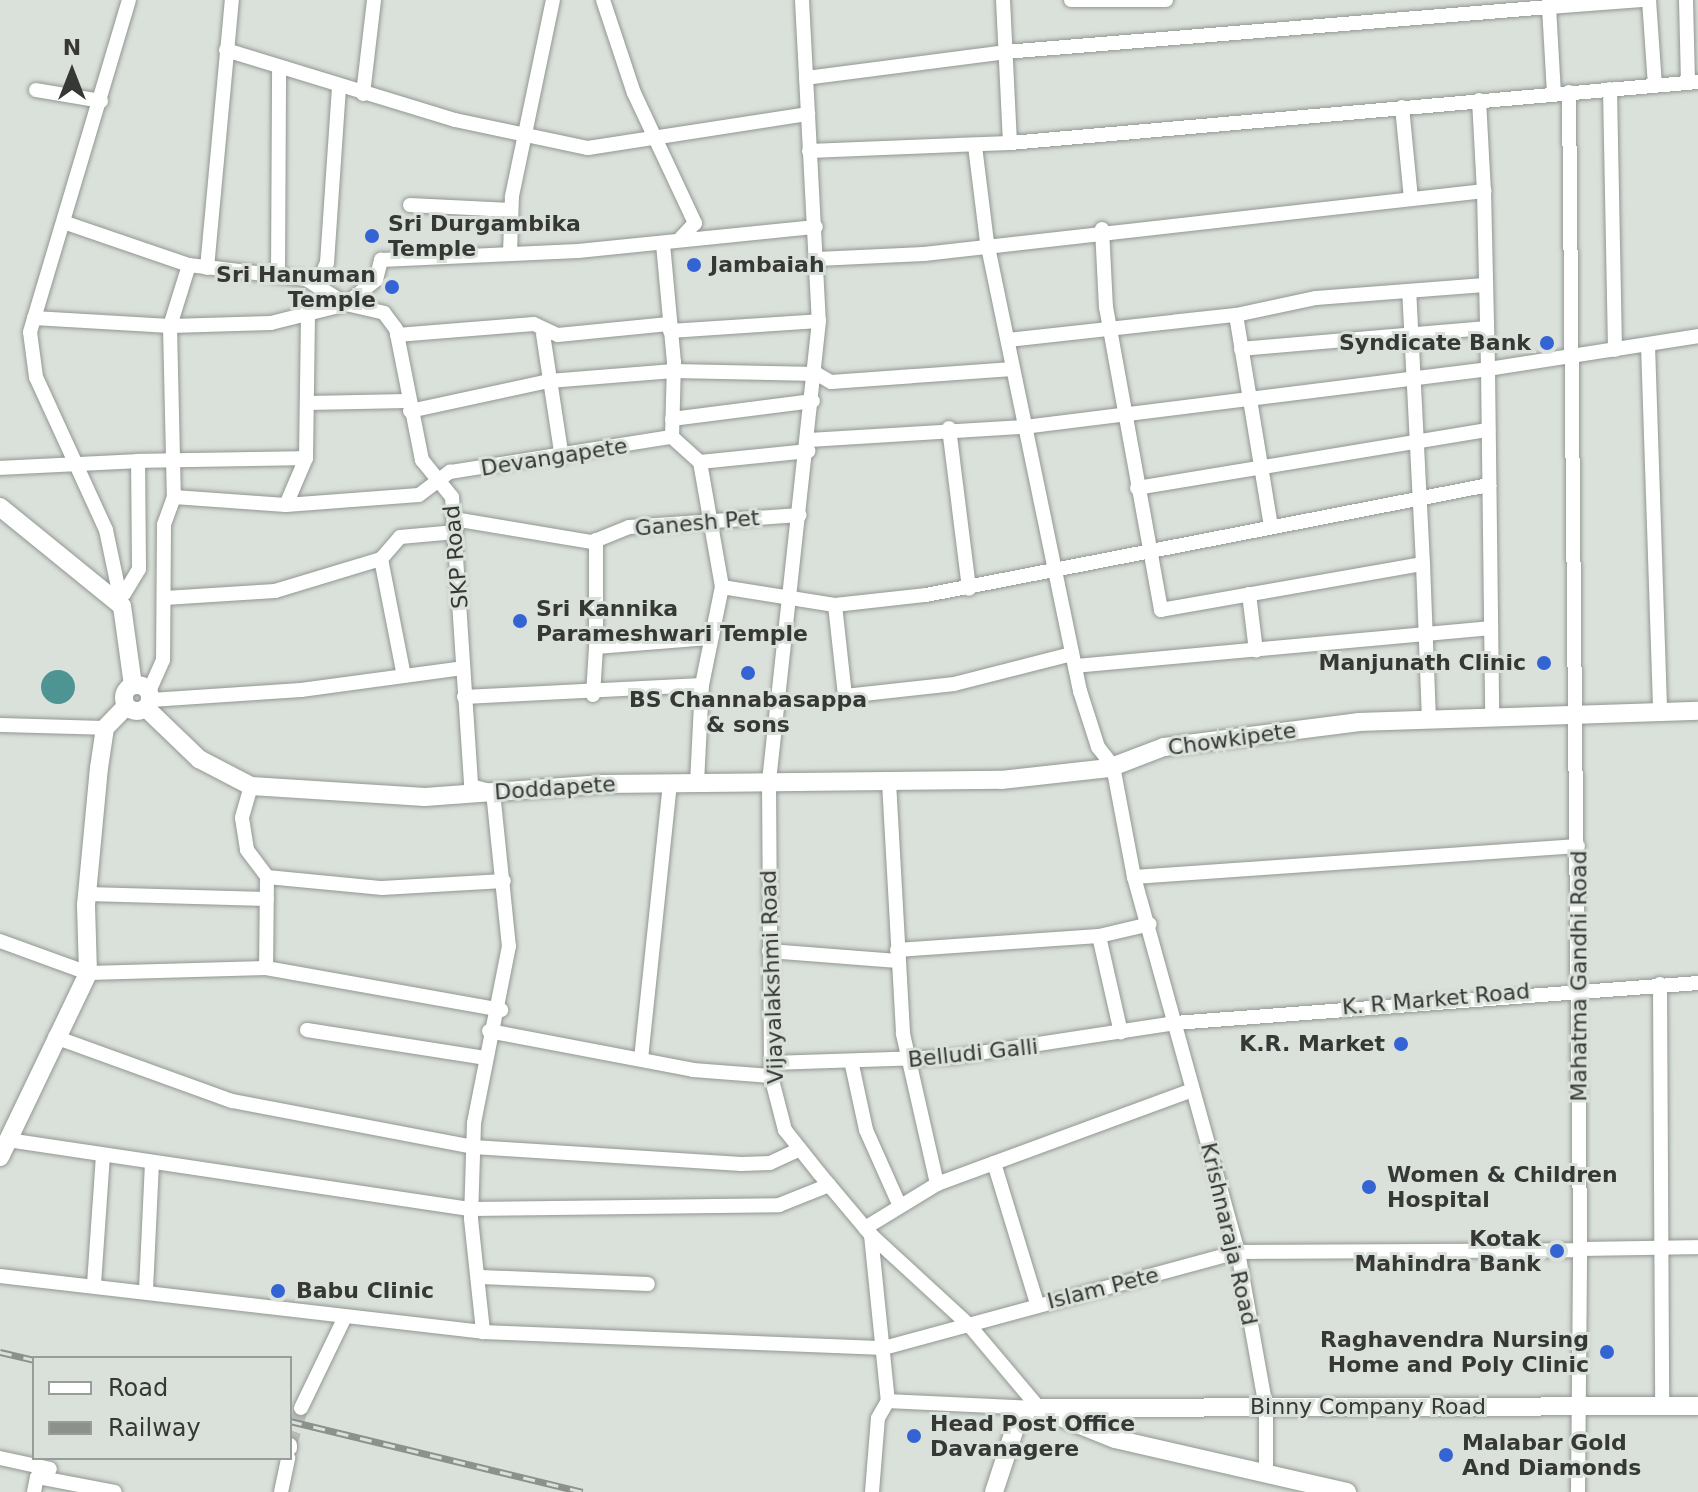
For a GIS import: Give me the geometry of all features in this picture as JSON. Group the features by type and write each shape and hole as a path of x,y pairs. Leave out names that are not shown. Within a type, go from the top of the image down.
{"street":[{"path":"129,0 66,223 34,318 36,377 106,530 145,696 199,759 251,786 242,818 247,850 267,877 266,968"},
{"path":"207,268 232,0"},
{"path":"363,94 374,0"},
{"path":"510,253 511,210 553,0"},
{"path":"603,0 653,141 695,223 680,239"},
{"name":"Vijayalakshmi Road","path":"802,0 819,321 817,374 769,782 771,1070 785,1130 868,1232 969,1325 1035,1406"},
{"path":"1003,0 1010,143"},
{"path":"1071,0 1166,0"},
{"path":"806,78 1005,52 1549,4 1642,0"},
{"path":"1649,0 1655,86"},
{"path":"809,151 975,146 1693,82 1686,0"},
{"name":"Mahatma Gandhi Road","path":"1549,4 1561,93 1575,356 1568,505 1579,672 1574,711 1581,988 1578,1492"},
{"path":"226,50 363,94 526,138 588,148 653,141 808,114"},
{"path":"278,276 279,67"},
{"path":"317,286 327,263 339,86"},
{"path":"1610,89 1615,350"},
{"path":"36,90 101,101"},
{"path":"1479,100 1488,369 1492,715"},
{"path":"1402,107 1411,198"},
{"name":"Krishnaraja Road","path":"975,146 987,242 1074,660 1098,747 1113,766 1134,877 1150,924 1192,1090 1238,1252 1266,1407 1266,1475"},
{"path":"817,259 1484,191"},
{"path":"410,205 511,210"},
{"path":"66,223 189,265 278,276 317,286 346,304 384,313 397,335 534,324 543,334 562,458"},
{"path":"34,318 170,326 308,318 346,304 376,280 381,260 663,244 680,239 816,227"},
{"path":"1102,229 1110,326 1161,610 1423,564"},
{"path":"663,244 674,371 672,437 700,462 713,522 722,587 709,638 702,685 697,783"},
{"path":"145,696 163,660 164,525 174,497 170,326 189,265"},
{"path":"1008,340 1110,326 1236,315 1316,298 1484,285"},
{"path":"1409,291 1429,718"},
{"path":"1236,315 1271,526"},
{"path":"286,505 306,458 308,318"},
{"path":"543,334 819,321"},
{"path":"1241,349 1486,328"},
{"name":"SKP Road","path":"397,335 422,460 452,497 471,786 493,792"},
{"path":"700,462 949,428 1024,427 1125,416 1488,369 1698,336"},
{"path":"1648,345 1660,711"},
{"path":"308,403 409,406 549,381 674,371 817,374 831,382 1013,369"},
{"path":"672,419 813,401"},
{"path":"949,428 969,589"},
{"path":"1137,488 1488,430"},
{"name":"Devangapete","path":"437,477 672,437"},
{"path":"0,468 75,461 306,458"},
{"path":"122,606 128,578 139,569 138,461"},
{"path":"174,497 286,505 419,495 437,477"},
{"path":"722,587 790,593 835,605 969,589 1050,575 1055,566 1489,485"},
{"path":"0,507 122,606"},
{"name":"Ganesh Pet","path":"381,559 400,537 455,525 596,540 629,527 800,515"},
{"path":"593,695 596,540"},
{"path":"165,598 275,591 381,559 404,676"},
{"path":"1249,594 1256,651"},
{"path":"835,605 845,696 954,684 1074,660 1256,651 1490,628"},
{"path":"596,647 709,638"},
{"path":"463,668 404,676 145,696 126,706 105,728 87,894 88,973 4,1148 103,1155 471,1209 779,1205 829,1185"},
{"path":"464,697 593,695 702,685"},
{"name":"Chowkipete","path":"769,782 1001,780 1113,766 1164,747 1429,718 1574,711 1698,711"},
{"path":"0,725 105,728"},
{"name":"Doddapete","path":"251,786 342,795 769,782"},
{"path":"889,782 898,956 908,1060 937,1184"},
{"path":"641,1059 670,783"},
{"path":"483,1332 481,1277 471,1209 473,1147 489,1031 501,1010 509,946 493,792"},
{"path":"1134,877 1578,846"},
{"path":"267,877 382,888 504,881"},
{"path":"87,894 267,899"},
{"path":"769,951 898,956 1099,936 1150,924"},
{"path":"1099,936 1121,1033"},
{"path":"0,941 88,973 266,968 501,1010"},
{"name":"K. R Market Road","path":"1175,1023 1581,988 1698,983"},
{"path":"1660,984 1662,1406"},
{"name":"Belludi Galli","path":"489,1031 641,1059 771,1070 908,1060 1121,1033 1175,1023"},
{"path":"307,1030 485,1058"},
{"path":"55,1037 232,1101 473,1147 741,1164 770,1163 800,1149"},
{"path":"852,1065 866,1130 899,1204"},
{"path":"872,1492 878,1418 888,1401 868,1232 899,1204 937,1184 1192,1090"},
{"path":"94,1284 103,1155"},
{"path":"994,1163 1037,1304"},
{"path":"146,1290 152,1164"},
{"name":"Islam Pete","path":"0,1276 146,1290 483,1332 884,1348 1037,1304 1238,1252 1698,1247"},
{"path":"481,1277 648,1284"},
{"path":"301,1408 345,1317"},
{"path":"888,1401 1035,1406 1115,1439 1347,1492"},
{"path":"994,1492 1015,1428 1035,1406"},
{"path":"1003,1492 1025,1423 1035,1406"},
{"name":"Binny Company Road","path":"1035,1406 1698,1406"},
{"path":"0,1458 50,1469 115,1492"},
{"path":"281,1492 288,1460"},
{"path":"34,1492 37,1477 50,1469"}],"water":[{"path":"58,670 70,675 75,687 70,699 58,704 46,699 41,687 46,675"}],"tunnel":[{"path":"292,1438 301,1408"}],"railway":[{"path":"0,1352 32,1360"},
{"path":"292,1421 583,1492"}],"place":[{"name":"Sri Durgambika Temple","path":"372,236"},
{"name":"Jambaiah","path":"694,265"},
{"name":"Sri Hanuman Temple","path":"392,287"},
{"name":"Syndicate Bank","path":"1547,343"},
{"name":"Sri Kannika Parameshwari Temple","path":"520,621"},
{"name":"Manjunath Clinic","path":"1544,663"},
{"name":"BS Channabasappa & sons","path":"748,673"},
{"name":"K.R. Market","path":"1401,1044"},
{"name":"Women & Children Hospital","path":"1369,1187"},
{"name":"Kotak Mahindra Bank","path":"1557,1251"},
{"name":"Babu Clinic","path":"278,1291"},
{"name":"Raghavendra Nursing Home and Poly Clinic","path":"1607,1352"},
{"name":"Head Post Office Davanagere","path":"914,1436"},
{"name":"Malabar Gold And Diamonds","path":"1446,1455"}]}
